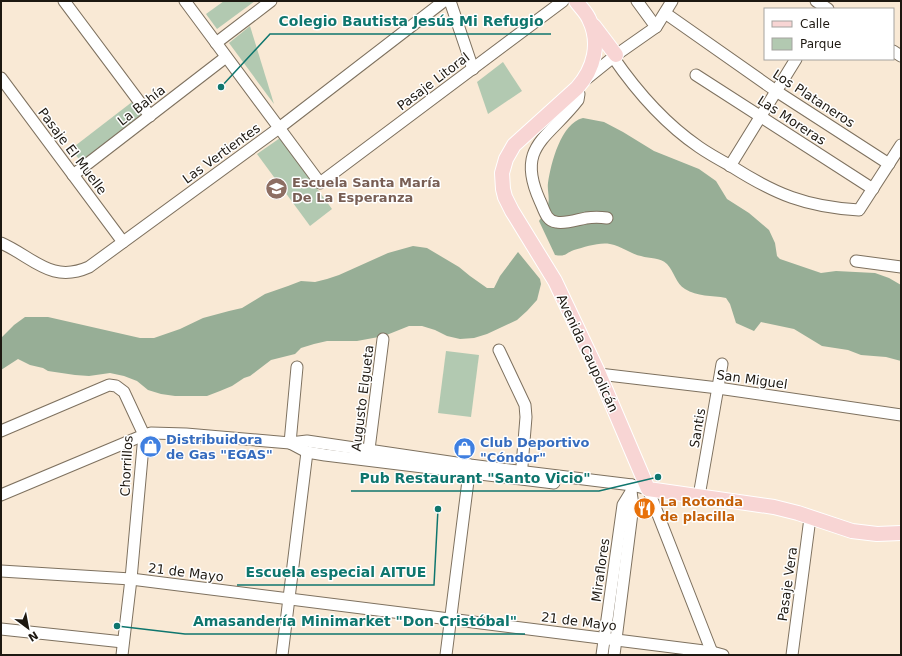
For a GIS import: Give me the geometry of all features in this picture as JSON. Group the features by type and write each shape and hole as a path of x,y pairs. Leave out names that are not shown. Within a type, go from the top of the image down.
{"main road":[{"path":"576,1 615,56"},
{"path":"581,84 591,67 595,51 594,34 588,18"},
{"name":"Avenida Caupolicán","path":"581,84 519,140 510,152 506,159 502,173 503,189 508,204 555,281 599,374 648,489"},
{"path":"648,489 774,507 844,529 864,533 889,534 901,532"}],"street":[{"path":"64,1 150,116"},
{"path":"185,1 279,128"},
{"path":"216,43 271,1"},
{"name":"Las Vertientes","path":"1,243 47,270 62,273 76,272 89,266 279,128 444,1"},
{"path":"450,1 473,69"},
{"name":"Pasaje Litoral","path":"279,128 320,183 563,1"},
{"path":"637,1 656,26"},
{"path":"607,218 586,218 555,222 548,219 533,184 531,165 533,155 538,144 578,100 581,84 615,56 656,26 672,1"},
{"path":"816,1 828,7"},
{"name":"Los Plataneros","path":"665,13 776,91 889,164"},
{"name":"La Bahía","path":"73,174 226,56"},
{"path":"615,56 634,86 649,104 671,125 699,147 758,183 788,196 823,206 859,210 901,145"},
{"path":"730,166 795,60"},
{"name":"Las Moreras","path":"696,75 873,189"},
{"name":"Pasaje El Muelle","path":"1,78 123,242"},
{"path":"856,261 901,268"},
{"name":"Augusto Elgueta","path":"368,455 383,339"},
{"path":"499,350 525,405 526,417 521,475"},
{"name":"Santis","path":"699,496 722,364"},
{"path":"290,444 297,367"},
{"name":"San Miguel","path":"599,374 718,388 901,415"},
{"name":"Chorrillos","path":"1,431 109,385 116,386 124,392 144,435 131,579 122,655"},
{"path":"1,495 151,433 186,434 290,444 307,441 368,455"},
{"path":"290,444 307,452 368,455 631,489 648,489"},
{"path":"282,655 307,452"},
{"path":"446,655 470,469"},
{"name":"Miraflores","path":"602,655 623,505 631,489"},
{"name":"Miraflores","path":"614,655 633,505 631,489"},
{"name":"Avenida Caupolicán","path":"648,489 713,653"},
{"name":"Pasaje Vera","path":"792,655 810,518"},
{"name":"21 de Mayo","path":"1,571 131,579 450,620 604,638 723,655"},
{"path":"1,629 123,642"}],"green space":[{"path":"224,1 255,1 217,29 206,14"},
{"path":"250,26 274,104 229,43"},
{"path":"503,62 522,91 488,114 477,82"},
{"path":"132,102 143,116 82,163 71,149"},
{"path":"583,118 604,122 654,151 699,169 716,181 727,199 749,213 769,230 775,243 777,256 780,259 821,273 836,271 875,273 889,278 901,285 901,361 886,357 861,355 848,350 822,346 794,329 761,322 754,331 736,323 730,304 726,298 700,295 690,292 679,284 667,264 664,262 658,259 637,255 618,246 597,244 574,250 564,255 555,255 539,221 548,205 548,183 558,145 569,127 575,121"},
{"path":"280,138 332,209 310,226 257,154"},
{"path":"413,246 427,248 459,267 487,288 494,288 500,276 518,252 540,279 541,284 537,300 517,320 487,334 474,338 460,339 447,336 422,326 409,326 384,336 357,341 327,341 314,344 301,348 295,354 271,360 250,376 232,386 207,396 175,396 161,394 148,390 137,381 124,376 110,373 89,376 48,371 18,359 1,370 1,338 14,325 25,317 48,317 140,338 154,338 180,329 203,318 242,308 265,294 301,281 315,282 327,279 388,253"},
{"path":"446,351 479,355 471,417 438,413"}],"place":[{"name":"Colegio Bautista Jesús Mi Refugio","path":"221,87"},
{"name":"Escuela Santa María De La Esperanza","path":"276,189"},
{"name":"Distribuidora de Gas \"EGAS\"","path":"150,446"},
{"name":"Club Deportivo \"Cóndor\"","path":"465,449"},
{"name":"Pub Restaurant \"Santo Vicio\"","path":"658,477"},
{"name":"La Rotonda de placilla","path":"644,508"},
{"name":"Escuela especial AITUE","path":"438,509"},
{"name":"Amasandería Minimarket \"Don Cristóbal\"","path":"117,626"}]}
